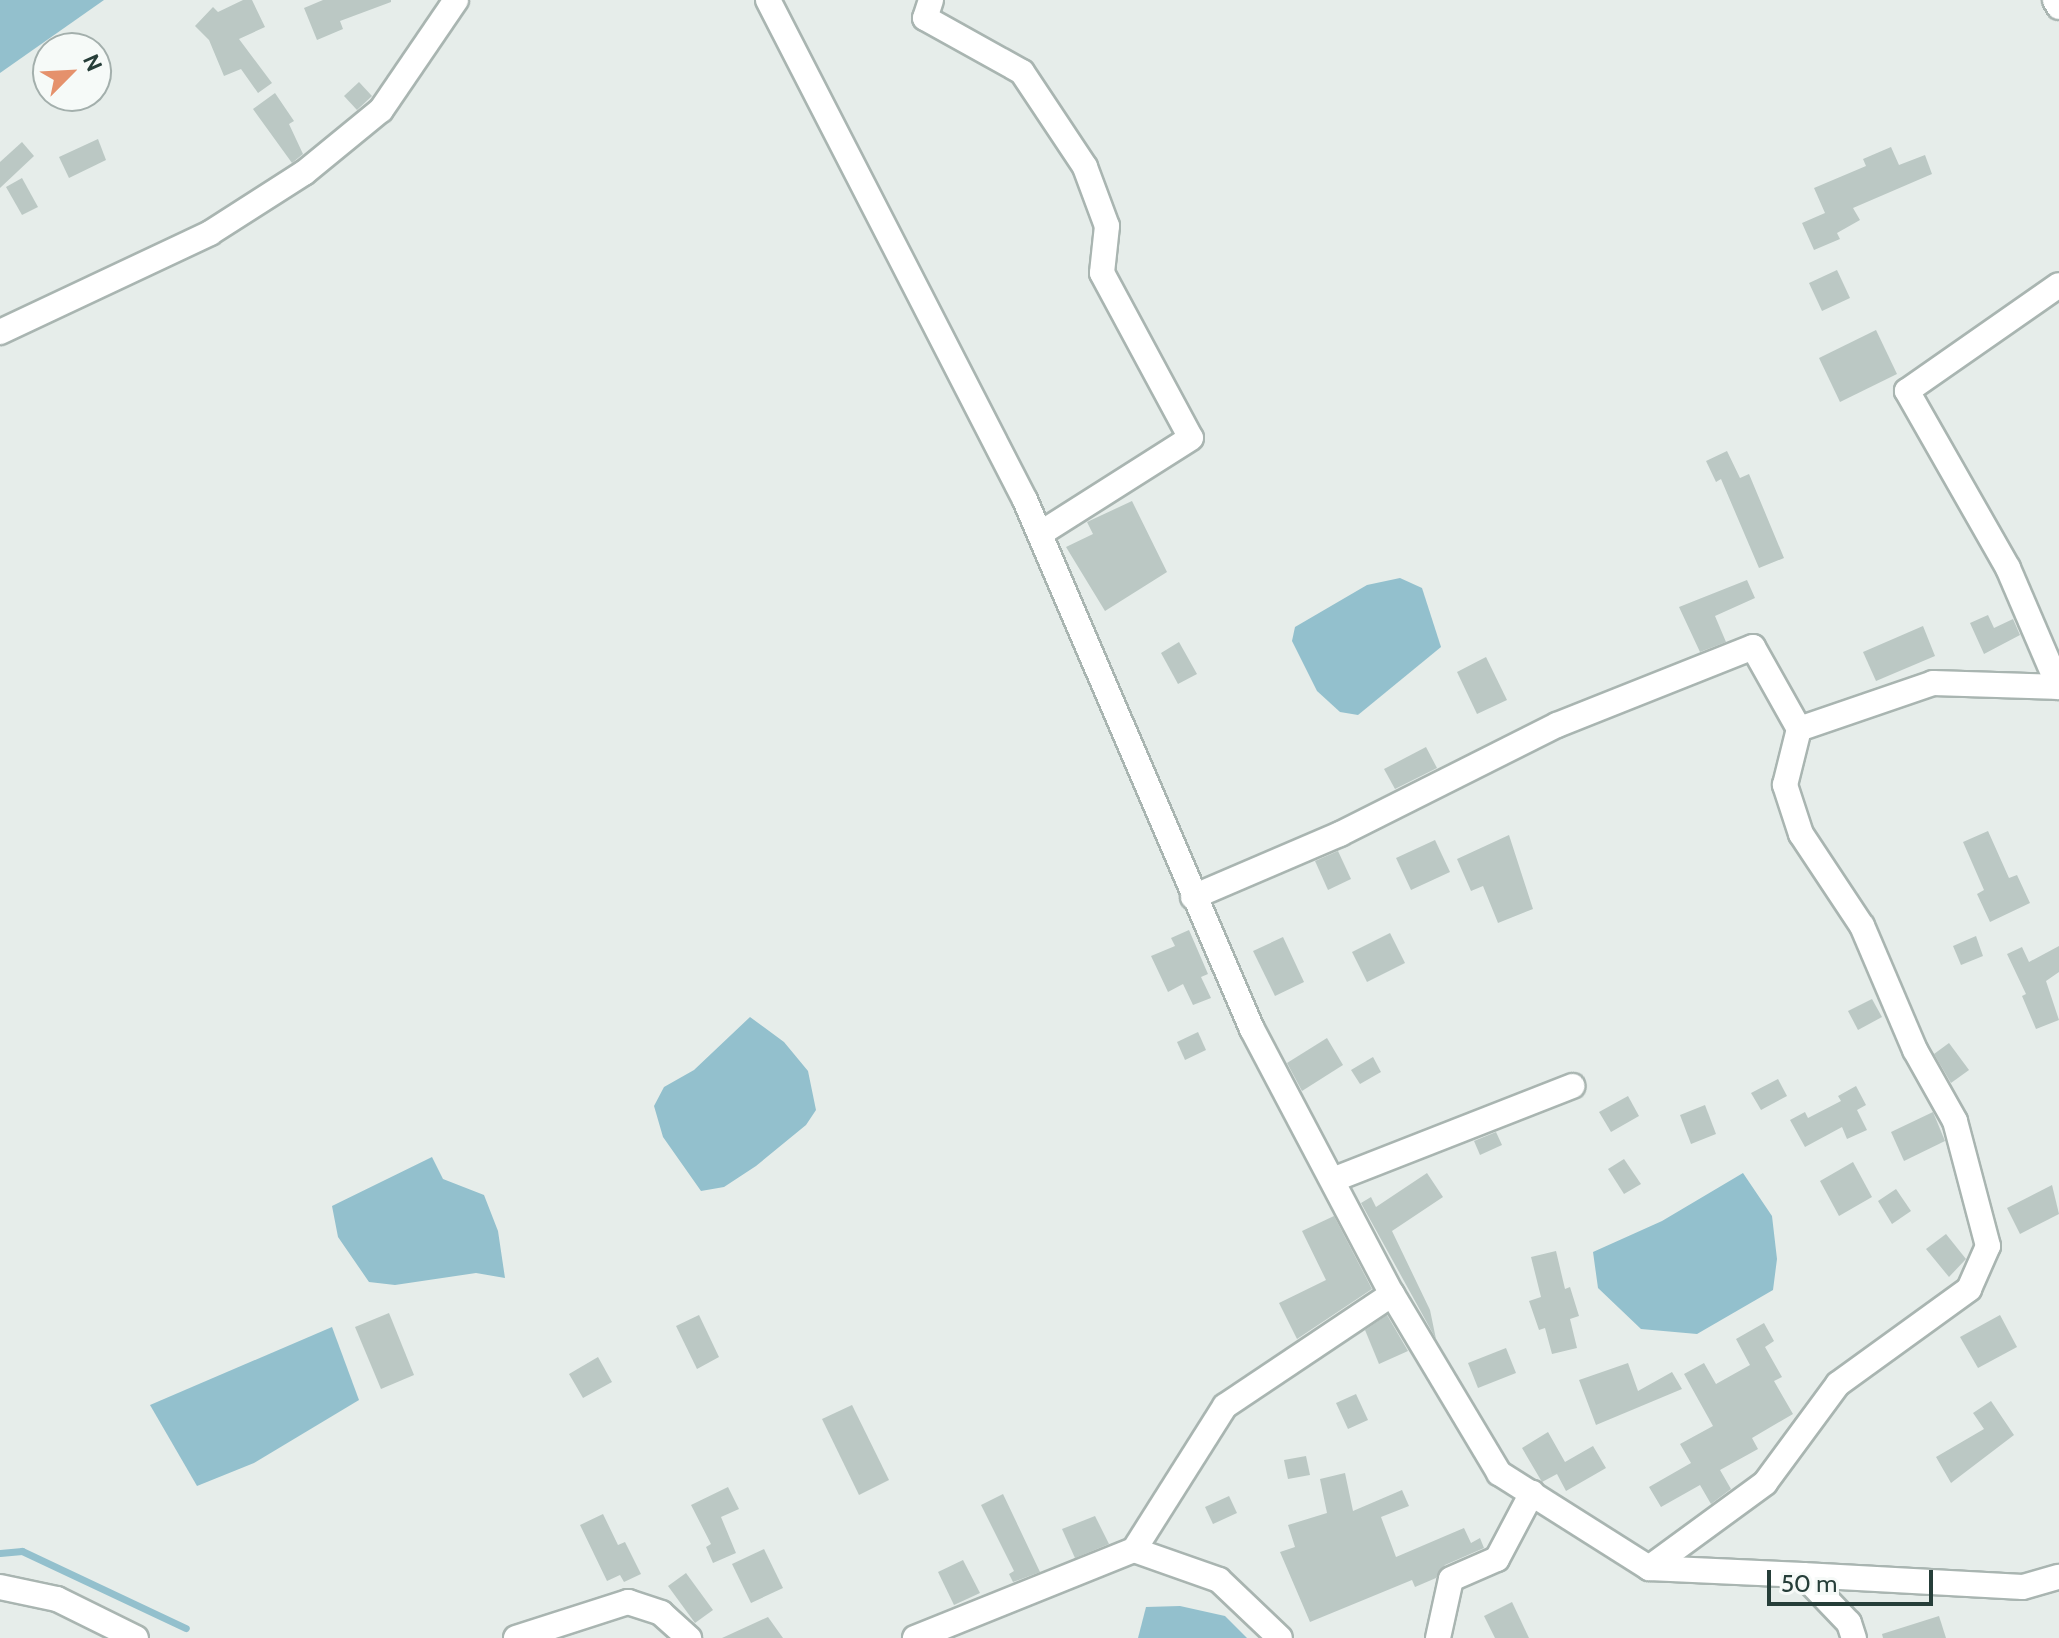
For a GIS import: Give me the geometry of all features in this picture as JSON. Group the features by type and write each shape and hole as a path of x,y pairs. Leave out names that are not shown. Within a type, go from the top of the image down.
{"street":[{"path":"0,332 210,233 304,173 381,110 456,0"},
{"path":"768,0 1040,534 1252,1029 1335,1179 1392,1294 1499,1473 1649,1568 2023,1587 2059,1577"},
{"path":"931,0 925,18 1022,72 1085,167 1107,226 1102,273 1191,438 1040,534"},
{"path":"2055,0 2059,7"},
{"path":"1799,729 1933,683 2059,687 2008,568 1907,391 2059,285"},
{"path":"1193,897 1340,834 1557,725 1753,647 1799,729 1785,785 1801,834 1862,926 1915,1050 1955,1121 1988,1246 1969,1289 1838,1384 1765,1483 1649,1568"},
{"path":"1335,1179 1572,1086"},
{"path":"915,1638 1134,1550 1225,1406 1392,1294"},
{"path":"1438,1638 1451,1579 1497,1559 1532,1493"},
{"path":"1134,1550 1219,1580 1280,1638"},
{"path":"1803,1575 1849,1623 1854,1638"},
{"path":"0,1587 57,1599 136,1638"},
{"path":"516,1638 628,1602 661,1613 689,1638"}],"water":[{"path":"0,0 104,0 58,32 32,32 32,51 0,73"},
{"path":"1400,578 1422,588 1441,647 1358,715 1340,712 1317,691 1292,641 1295,627 1367,585"},
{"path":"750,1017 784,1042 808,1071 816,1110 806,1125 756,1166 724,1187 701,1191 663,1137 654,1106 664,1087 694,1070"},
{"path":"432,1157 443,1179 484,1195 498,1231 505,1278 476,1273 395,1285 369,1282 338,1237 332,1206"},
{"path":"1743,1173 1772,1216 1777,1259 1773,1290 1697,1334 1641,1329 1598,1288 1593,1252 1662,1221"},
{"path":"332,1327 359,1400 254,1463 197,1486 150,1405"},
{"path":"1180,1606 1225,1616 1247,1638 1138,1638 1146,1607"}],"building":[{"path":"243,0 252,0 265,27 239,39 272,83 258,93 241,69 224,76 209,40 195,26 213,7 218,12"},
{"path":"323,0 391,2 340,21 343,29 317,40 304,8"},
{"path":"359,82 372,96 357,110 344,96"},
{"path":"275,93 294,121 289,124 303,154 292,163 253,109"},
{"path":"98,139 106,160 69,178 59,157"},
{"path":"22,142 34,156 0,188 0,162"},
{"path":"1891,147 1899,165 1925,155 1932,174 1853,208 1860,220 1837,233 1840,239 1814,250 1802,223 1825,213 1814,188 1866,166 1863,159"},
{"path":"22,178 38,207 22,215 6,187"},
{"path":"1837,270 1850,298 1822,311 1809,283"},
{"path":"1876,330 1897,374 1840,402 1819,358"},
{"path":"1727,451 1740,478 1749,474 1784,558 1759,568 1721,479 1716,482 1706,461"},
{"path":"1132,501 1167,572 1105,611 1066,547 1093,534 1087,522"},
{"path":"1747,580 1755,598 1715,616 1726,642 1700,652 1679,607"},
{"path":"1988,615 1994,628 2013,619 2020,635 1984,654 1970,623"},
{"path":"1923,626 1935,656 1876,681 1863,652"},
{"path":"1179,642 1197,674 1178,684 1161,653"},
{"path":"1486,657 1507,700 1477,714 1457,672"},
{"path":"1426,747 1437,768 1395,789 1384,769"},
{"path":"1988,831 2009,878 2017,875 2030,903 1990,922 1977,894 1984,890 1963,842"},
{"path":"1509,835 1533,909 1498,923 1483,886 1471,891 1457,859"},
{"path":"1435,840 1450,872 1411,890 1396,858"},
{"path":"1338,851 1351,879 1328,890 1315,861"},
{"path":"1189,930 1208,974 1201,977 1211,998 1193,1005 1183,984 1168,992 1151,956 1175,946 1171,938"},
{"path":"1390,933 1405,963 1367,982 1352,952"},
{"path":"1976,936 1983,956 1961,965 1953,946"},
{"path":"1283,937 1304,982 1275,996 1253,951"},
{"path":"2059,946 2059,972 2046,981 2059,1020 2036,1029 2022,996 2026,994 2007,954 2022,947 2029,962"},
{"path":"1872,999 1882,1017 1858,1030 1848,1011"},
{"path":"1198,1032 1206,1050 1185,1060 1177,1042"},
{"path":"1327,1038 1343,1065 1302,1091 1287,1063"},
{"path":"1949,1043 1969,1070 1951,1083 1934,1054"},
{"path":"1373,1057 1381,1072 1360,1084 1351,1070"},
{"path":"1778,1079 1787,1096 1761,1110 1751,1093"},
{"path":"1856,1086 1866,1105 1857,1110 1867,1130 1847,1139 1842,1127 1805,1147 1790,1120 1805,1112 1808,1118 1841,1101 1838,1096"},
{"path":"1628,1096 1639,1116 1611,1132 1599,1112"},
{"path":"1705,1105 1716,1134 1691,1144 1680,1115"},
{"path":"1933,1112 1945,1141 1904,1161 1891,1132"},
{"path":"1496,1132 1502,1145 1480,1155 1474,1141"},
{"path":"1624,1159 1641,1184 1624,1194 1608,1169"},
{"path":"1853,1162 1872,1197 1839,1216 1820,1181"},
{"path":"1427,1173 1443,1197 1392,1231 1430,1310 1436,1339 1361,1203 1371,1197 1376,1207"},
{"path":"2052,1185 2059,1214 2020,1234 2007,1208"},
{"path":"1896,1189 1911,1211 1892,1224 1878,1201"},
{"path":"1334,1216 1372,1289 1297,1339 1279,1303 1326,1280 1302,1231"},
{"path":"1946,1234 1966,1259 1949,1277 1926,1249"},
{"path":"1556,1251 1565,1289 1570,1287 1579,1316 1570,1319 1577,1348 1552,1354 1545,1328 1539,1330 1529,1301 1541,1297 1531,1257"},
{"path":"389,1313 414,1375 381,1389 355,1327"},
{"path":"699,1315 719,1357 697,1369 676,1326"},
{"path":"1387,1315 1408,1351 1379,1364 1365,1330"},
{"path":"2000,1315 2017,1347 1978,1368 1960,1337"},
{"path":"1764,1323 1774,1341 1765,1347 1782,1377 1774,1381 1793,1414 1752,1438 1758,1449 1720,1470 1731,1489 1711,1504 1700,1485 1661,1507 1649,1487 1691,1463 1680,1444 1713,1426 1684,1374 1704,1363 1716,1384 1750,1365 1736,1339"},
{"path":"1506,1348 1516,1373 1478,1388 1468,1363"},
{"path":"598,1357 612,1382 583,1398 569,1374"},
{"path":"1628,1363 1638,1391 1672,1372 1682,1389 1596,1425 1579,1380"},
{"path":"1356,1394 1368,1420 1348,1429 1336,1403"},
{"path":"1991,1401 2014,1435 1951,1483 1936,1457 1984,1429 1973,1413"},
{"path":"852,1405 889,1480 859,1495 822,1419"},
{"path":"1548,1432 1565,1462 1593,1446 1606,1468 1566,1491 1557,1474 1542,1482 1522,1448"},
{"path":"1306,1456 1310,1475 1288,1479 1284,1460"},
{"path":"1345,1473 1353,1511 1402,1490 1409,1506 1381,1517 1396,1557 1464,1528 1471,1543 1480,1538 1484,1548 1445,1565 1436,1578 1415,1587 1412,1580 1310,1622 1280,1552 1295,1547 1288,1525 1327,1513 1320,1479"},
{"path":"728,1487 739,1509 721,1517 736,1553 713,1563 706,1547 711,1544 691,1505"},
{"path":"1003,1494 1040,1572 1013,1582 1009,1574 1014,1571 981,1505"},
{"path":"1229,1496 1237,1513 1213,1524 1205,1507"},
{"path":"603,1514 618,1545 625,1542 641,1574 624,1582 620,1575 607,1581 580,1525"},
{"path":"1095,1516 1109,1544 1075,1558 1062,1529"},
{"path":"764,1549 783,1588 751,1603 732,1564"},
{"path":"963,1560 980,1593 954,1605 938,1572"},
{"path":"686,1573 713,1610 695,1623 668,1586"},
{"path":"1512,1602 1529,1638 1495,1638 1484,1616"},
{"path":"1939,1616 1946,1638 1883,1638 1882,1634"},
{"path":"768,1617 783,1638 722,1638"}],"waterway":[{"path":"0,1553 22,1551 186,1628"}]}
